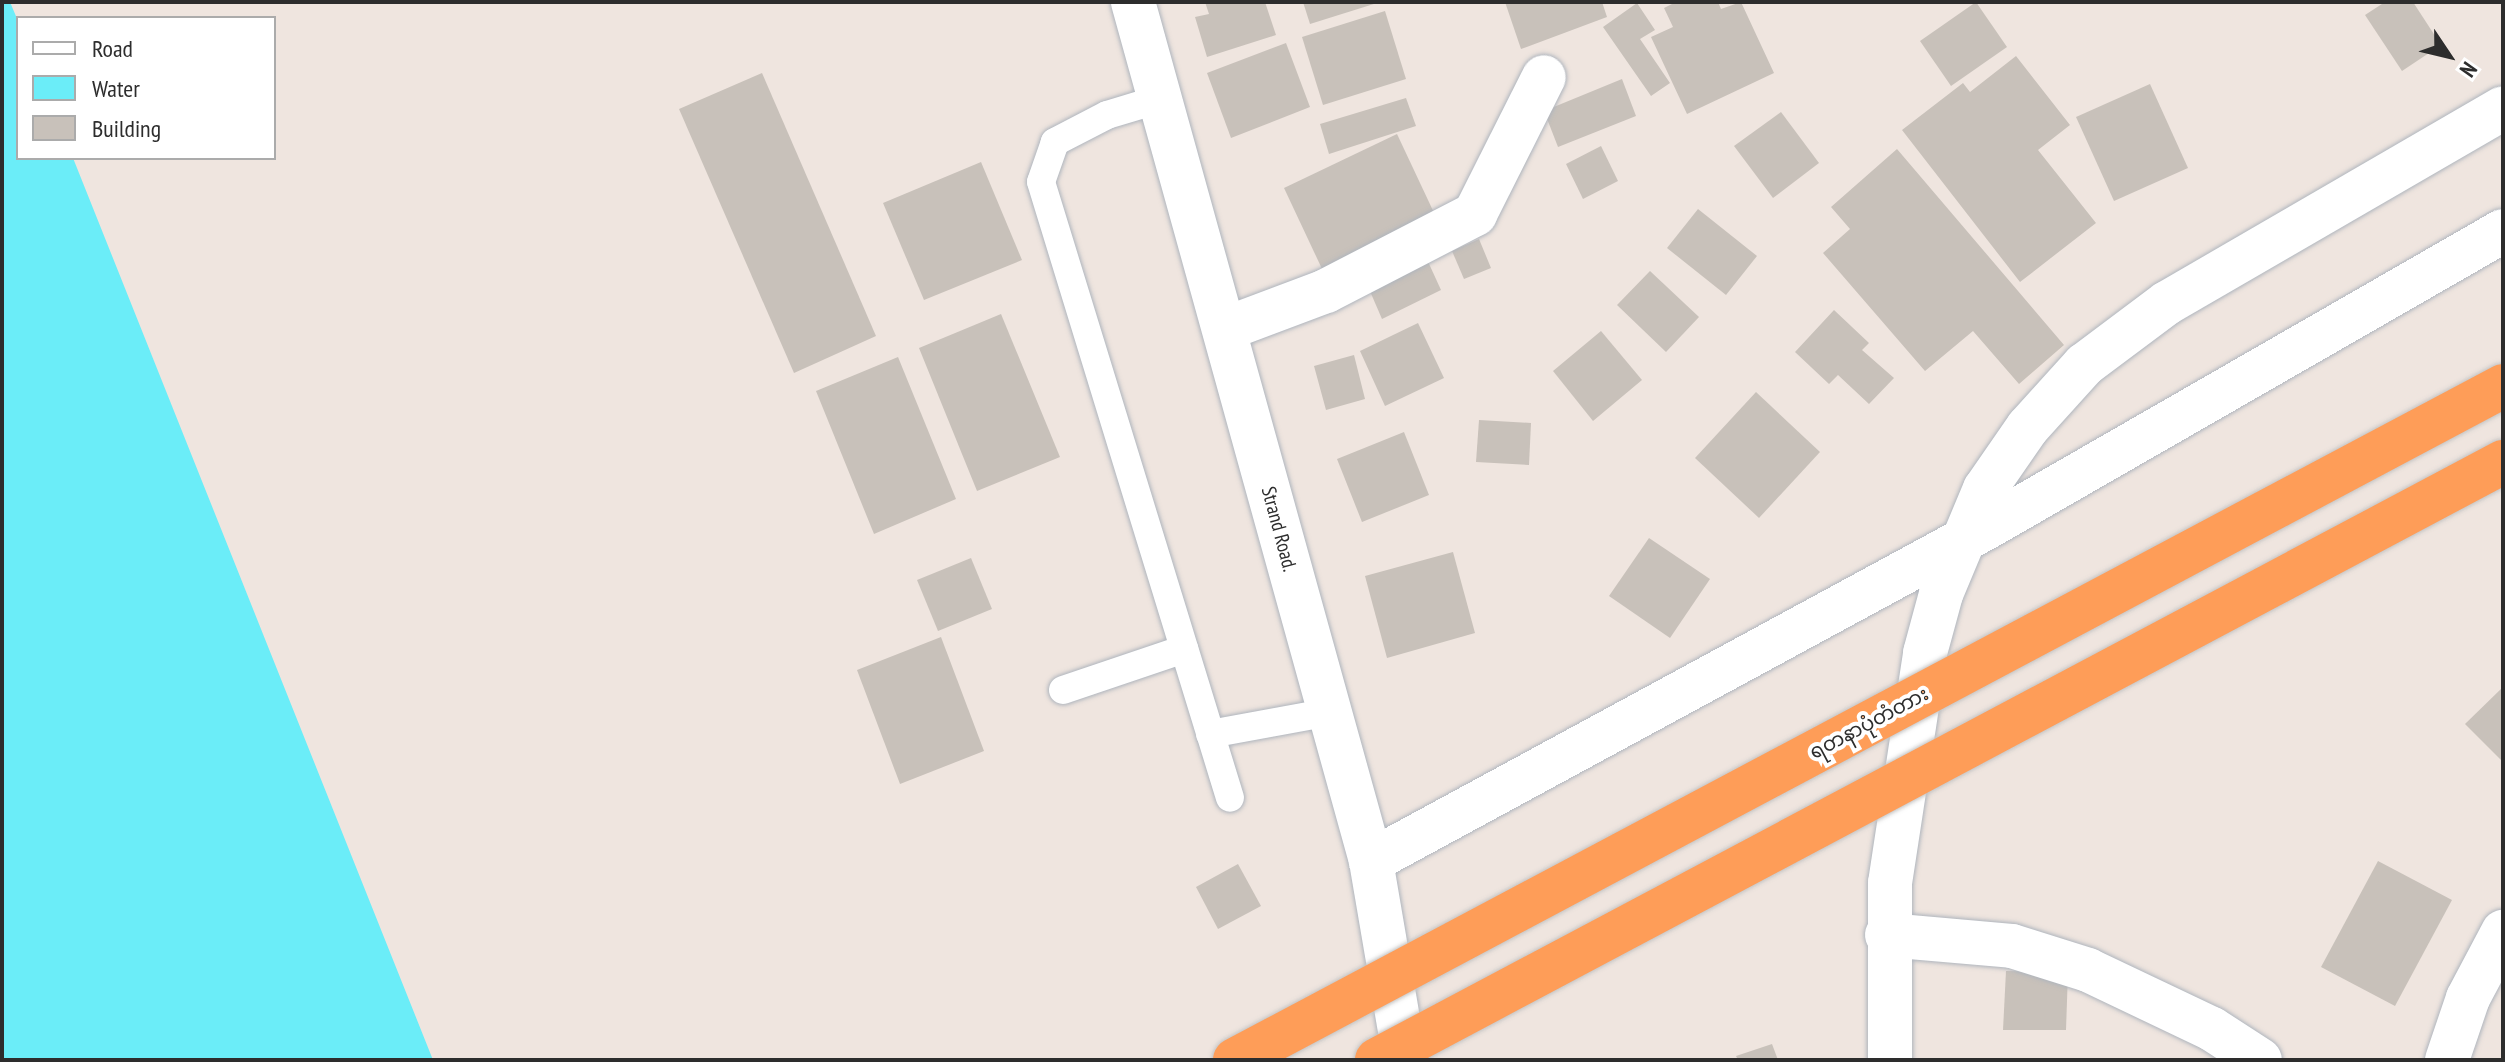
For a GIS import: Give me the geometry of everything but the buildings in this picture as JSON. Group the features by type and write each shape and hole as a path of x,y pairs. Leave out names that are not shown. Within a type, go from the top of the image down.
{"highway":[{"name":"ရတနာပုံတံတား","path":"1235,1060 2503,386"},
{"path":"1377,1060 2503,462"}],"street":[{"name":"Strand Road.","path":"1133,2 1371,861 1405,1060"},
{"path":"1225,329 1326,291 1475,214 1544,77"},
{"path":"1890,1060 1887,935 1890,883 1925,653 1941,594 1985,489 2028,427 2084,365 2167,303 2503,108"},
{"path":"1371,861 1967,537 2503,231"},
{"path":"2447,1060 2468,998 2503,932"},
{"path":"1887,935 2012,946 2088,970 2212,1029 2260,1060"}],"lane":[{"path":"1160,99 1107,115 1055,142 1041,182 1230,798"},
{"path":"1063,690 1184,649"},
{"path":"1210,734 1330,712"}],"water":[{"path":"2,2 10,2 16,16 16,160 74,160 433,1060 2,1060"}]}
